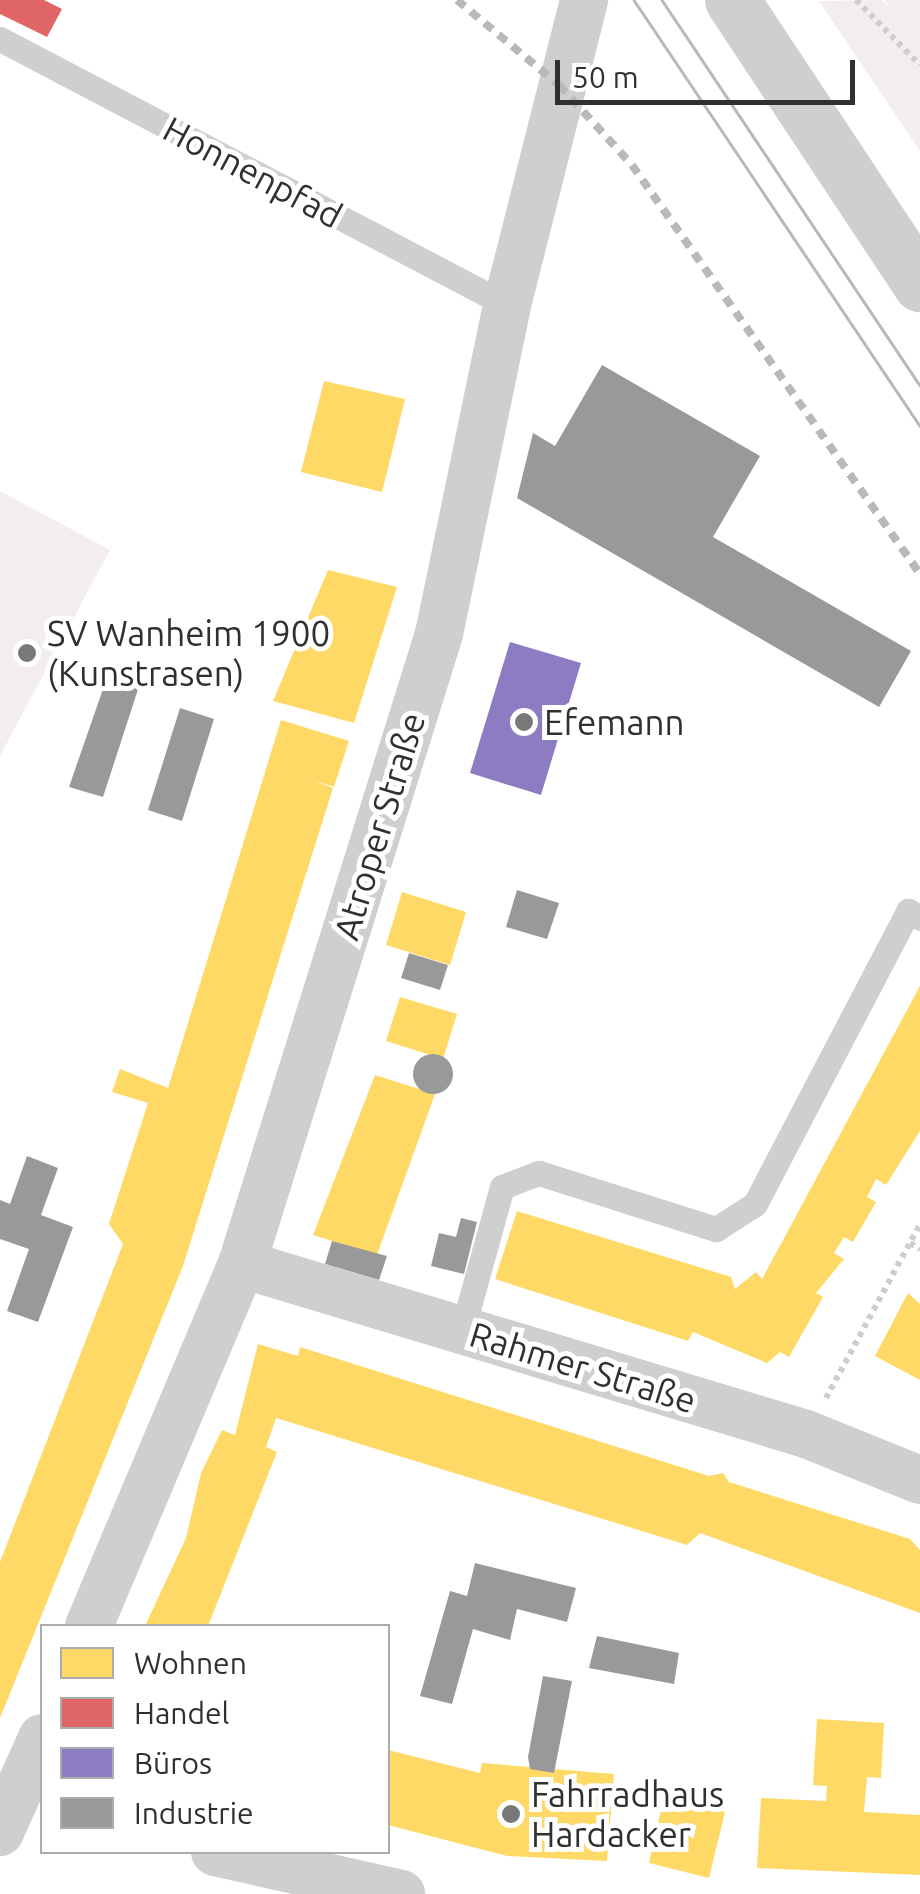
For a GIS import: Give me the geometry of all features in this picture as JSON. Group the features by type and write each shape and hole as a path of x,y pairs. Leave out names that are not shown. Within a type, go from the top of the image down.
{"street":[{"name":"Atroper Straße","path":"91,1624 242,1264 439,634 507,305 584,0"},
{"path":"732,0 920,284"},
{"name":"Rahmer Straße","path":"242,1264 806,1434 920,1480"},
{"path":"16,1802 40,1743"},
{"path":"224,1854 401,1894"}],"lane":[{"name":"Honnenpfad","path":"0,39 507,305"},
{"path":"462,1331 502,1187 539,1173 716,1229 755,1204 908,911 920,918"}],"path":[{"path":"856,0 920,65"},
{"path":"806,1434 920,1224"},
{"path":"910,1243 920,1249"}],"shaded area":[{"path":"881,0 892,9 884,0 920,0 920,151 819,1"},
{"name":"SV Wanheim 1900 (Kunstrasen)","path":"0,491 110,550 0,756"}],"building: Wohnen":[{"path":"324,381 405,399 382,492 301,472"},
{"path":"328,570 397,587 354,723 273,701"},
{"path":"281,720 349,741 334,787 312,780 333,788 183,1266 0,1718 0,1562 123,1244 109,1224 148,1103 112,1092 120,1069 168,1088"},
{"path":"402,892 466,912 450,965 386,945"},
{"path":"920,986 920,1131 886,1185 876,1179 867,1197 876,1202 853,1242 844,1237 834,1253 844,1259 816,1293 823,1297 789,1357 780,1352 767,1363 693,1332 688,1341 495,1279 517,1211 731,1277 735,1289 756,1272 762,1279"},
{"path":"400,997 457,1014 443,1059 386,1041"},
{"path":"375,1075 435,1094 377,1255 313,1235"},
{"path":"908,1293 920,1304 920,1380 875,1356"},
{"path":"258,1344 298,1356 300,1347 709,1476 723,1473 729,1482 910,1539 920,1550 920,1613 700,1533 687,1545 276,1418 266,1447 277,1452 209,1624 146,1624 186,1538 201,1473 222,1430 235,1435"},
{"path":"817,1719 884,1723 881,1778 867,1777 864,1812 920,1815 920,1875 757,1868 761,1798 826,1801 827,1786 813,1785"},
{"path":"390,1750 480,1773 482,1763 614,1774 607,1861 507,1856 390,1826"},
{"path":"664,1797 725,1812 709,1878 649,1863"}],"building: Handel":[{"path":"0,0 44,0 62,9 47,37 0,14"}],"building: Büros":[{"path":"510,642 581,663 541,795 470,773"}],"building: Industrie":[{"path":"602,365 760,456 713,537 911,651 879,707 517,498 533,433 555,446"},
{"path":"112,663 143,674 103,797 69,787"},
{"path":"180,708 214,719 182,821 148,810"},
{"path":"517,890 559,903 547,939 506,927"},
{"path":"409,953 448,965 440,990 401,978"},
{"path":"433,1054 447,1060 453,1074 447,1088 433,1094 419,1088 413,1074 419,1060"},
{"path":"27,1156 58,1168 41,1215 73,1227 38,1322 7,1311 29,1249 0,1239 0,1200 10,1204"},
{"path":"461,1218 477,1222 464,1274 431,1266 439,1233 456,1237"},
{"path":"332,1241 387,1256 379,1280 325,1264"},
{"path":"475,1563 576,1588 567,1622 517,1609 510,1640 473,1629 452,1704 420,1696 450,1591 467,1596"},
{"path":"597,1636 679,1653 674,1684 589,1668"},
{"path":"543,1676 572,1681 554,1773 530,1769 528,1757"}],"tram line":[{"path":"634,0 920,426"},
{"path":"662,0 920,386"}],"railway":[{"path":"457,0 559,85 632,165 920,574"}],"place":[{"name":"SV Wanheim 1900 (Kunstrasen)","path":"27,653"},
{"name":"Efemann","path":"524,722"},
{"name":"Fahrradhaus Hardacker","path":"511,1814"}]}
